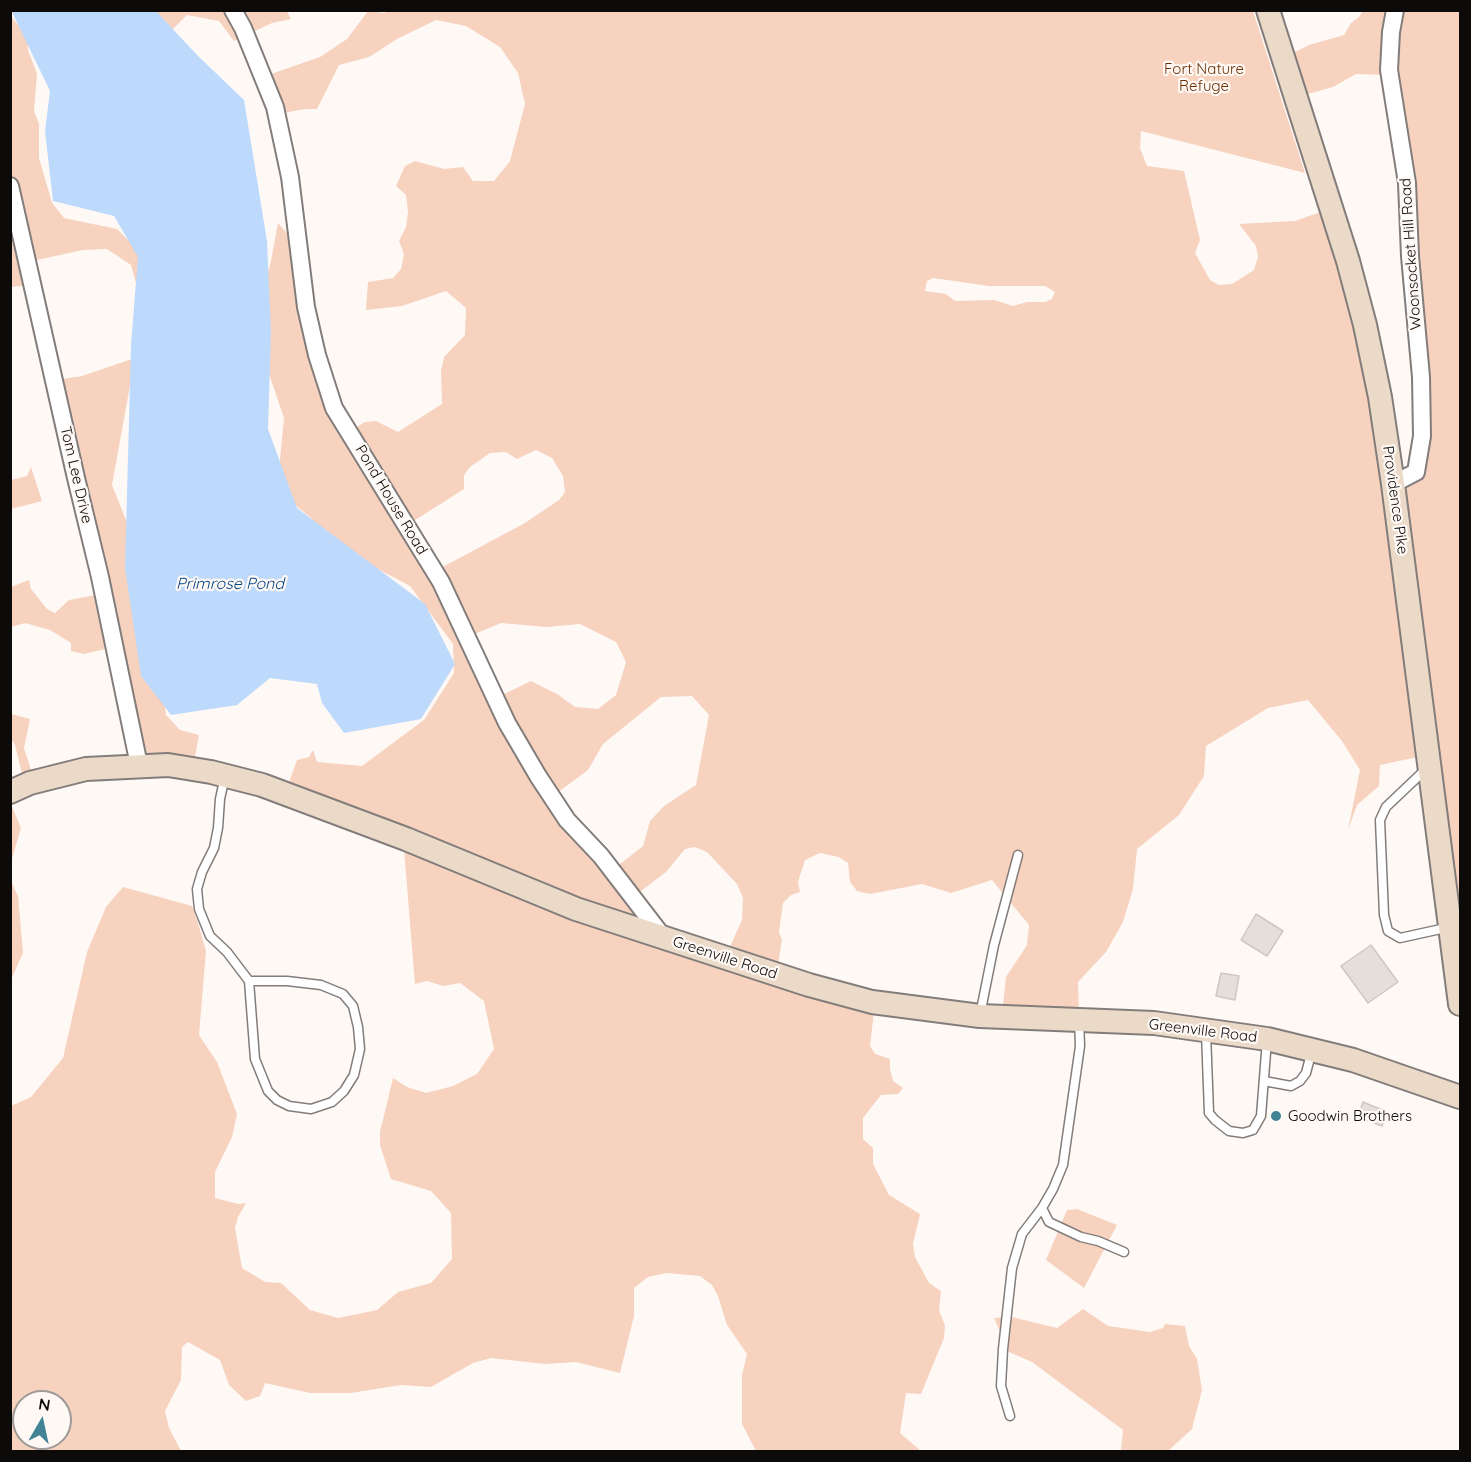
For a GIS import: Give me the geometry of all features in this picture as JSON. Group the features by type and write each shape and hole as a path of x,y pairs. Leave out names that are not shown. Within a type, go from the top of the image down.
{"main road":[{"name":"Providence Pike","path":"1268,10 1348,261 1365,325 1380,398 1461,1004"},
{"name":"Greenville Road","path":"10,792 30,783 86,769 139,765 168,765 225,776 272,788 406,838 576,909 809,985 872,1002 980,1016 1154,1023 1206,1029 1267,1039 1353,1060 1461,1097"}],"street":[{"name":"Pond House Road","path":"233,10 243,28 275,107 290,177 306,307 317,355 334,408 441,582 474,648 507,723 538,776 567,820 601,856 665,939"},
{"name":"Woonsocket Hill Road","path":"1393,484 1416,472 1422,436 1421,377 1410,256 1407,183 1389,70 1395,10"},
{"name":"Tom Lee Drive","path":"10,186 100,577 139,765"}],"lane":[{"path":"1430,766 1386,807 1380,820 1384,915 1388,931 1400,938 1450,927"},
{"path":"225,776 219,799 218,828 214,848 202,872 198,889 198,909 210,936 227,952 249,981 255,1059 268,1091 289,1107 311,1109 332,1102 344,1091 354,1075 360,1049 353,1006 343,994 321,985 287,981 249,981"},
{"path":"980,1016 994,945 1018,855"},
{"path":"1010,1416 1000,1386 1012,1268 1022,1234 1042,1208 1063,1165 1080,1046 1079,1020"},
{"path":"1206,1029 1209,1113 1229,1131 1243,1133 1253,1130 1261,1116 1267,1039"},
{"path":"1264,1081 1291,1086 1300,1081 1306,1073 1312,1050"},
{"path":"1042,1208 1049,1222 1081,1237 1124,1251"}],"green space":[{"path":"152,10 287,11 291,19 272,23 234,41 219,21 187,15 170,32"},
{"name":"Fort Nature Refuge","path":"391,10 1253,11 1305,173 1141,131 1140,148 1147,166 1184,171 1200,240 1195,253 1210,280 1219,285 1232,284 1254,270 1258,257 1256,246 1239,224 1295,221 1329,209 1393,478 1416,471 1422,437 1389,75 1356,74 1333,87 1297,97 1285,57 1309,45 1344,35 1351,23 1363,11 1460,11 1460,921 1427,755 1380,765 1379,786 1357,805 1348,830 1360,770 1342,741 1308,700 1268,708 1206,746 1204,776 1179,815 1137,849 1133,889 1123,922 1106,952 1078,982 1079,1016 1002,1015 1006,977 1027,945 1029,925 992,880 951,893 922,884 870,894 857,891 850,882 848,863 839,857 820,853 805,860 798,882 800,892 791,895 783,903 779,932 782,940 777,970 875,1002 870,1046 875,1054 890,1059 893,1081 903,1088 898,1094 881,1095 863,1118 863,1139 873,1148 873,1164 889,1195 920,1214 913,1244 915,1257 929,1283 941,1291 939,1310 945,1326 944,1338 921,1394 906,1393 900,1433 921,1451 756,1451 742,1424 742,1375 747,1354 727,1325 718,1296 712,1285 700,1276 666,1273 648,1277 634,1288 634,1316 620,1373 576,1362 545,1364 491,1358 473,1363 431,1387 401,1385 351,1393 310,1393 265,1383 260,1396 246,1401 229,1385 220,1360 188,1342 182,1347 181,1380 165,1411 169,1428 181,1451 11,1452 11,1106 31,1097 63,1058 87,952 106,907 123,887 192,906 198,923 206,951 199,1035 217,1062 237,1114 232,1137 215,1172 215,1198 238,1204 246,1203 235,1228 242,1268 265,1282 281,1283 310,1310 338,1318 377,1310 398,1292 431,1283 452,1259 451,1213 431,1191 391,1179 380,1145 380,1132 393,1078 407,1087 426,1093 453,1086 477,1074 494,1049 484,1001 460,983 443,986 427,981 415,984 403,837 286,791 297,760 309,757 313,750 317,762 362,766 424,720 454,673 453,644 410,586 342,550 310,517 280,493 278,480 284,418 267,368 258,301 270,266 278,223 292,239 318,357 352,430 365,422 376,421 398,432 442,404 441,371 444,357 465,335 466,308 446,291 402,306 366,310 368,282 393,278 401,269 404,254 399,241 406,227 408,212 406,195 396,186 405,166 415,161 444,169 463,167 473,181 494,181 510,161 525,104 518,73 500,47 466,26 436,20 397,39 369,57 339,65 317,109 278,114 268,75 320,57 347,39 368,11 384,13","holes":["933,278 989,286 1045,286 1055,292 1052,299 1045,302 1027,302 1013,306 994,300 955,301 946,294 925,291 927,281","536,450 552,458 563,476 565,492 559,500 525,523 437,570 409,524 464,489 464,475 470,467 490,453 506,452 517,459","501,623 547,627 580,624 616,642 626,662 616,695 598,709 575,707 557,694 531,681 498,697 470,636","692,696 709,715 696,785 664,806 650,821 643,846 615,868 553,796 588,770 603,744 661,697","695,847 707,852 737,884 743,898 742,920 727,953 660,933 637,894 666,872 685,849"]},
{"path":"10,15 28,37 28,50 37,74 34,111 39,124 39,158 52,203 64,218 117,229 138,250 146,319 131,265 107,249 83,250 32,261 32,285 11,287"},
{"path":"135,358 112,485 126,520 162,683 166,715 180,730 199,735 193,767 140,762 114,647 84,654 71,651 71,643 50,630 25,623 11,627 11,587 29,580 31,589 47,609 55,613 69,600 101,594 56,380 82,376"},
{"path":"31,467 42,501 11,509 11,480 27,476"},
{"path":"11,714 30,719 24,748 34,779 24,782 15,745 11,739"},
{"path":"10,804 21,828 11,862"},
{"path":"10,879 18,896 23,953 11,980"},
{"path":"1077,1209 1117,1225 1084,1288 1046,1260 1067,1210"},
{"path":"1083,1309 1108,1326 1150,1332 1163,1328 1165,1324 1185,1326 1189,1346 1197,1359 1202,1390 1192,1429 1168,1451 1121,1451 1123,1430 1032,1362 1009,1352 994,1318 1012,1317 1057,1328"}],"water":[{"name":"Primrose Pond","path":"11,10 156,11 244,100 267,241 271,331 268,429 297,508 425,604 455,664 421,719 344,733 322,703 317,684 270,678 237,705 171,715 141,676 125,568 131,345 138,257 114,216 53,201 45,131 50,91"}],"building":[{"path":"1256,914 1283,931 1267,956 1241,940"},
{"path":"1371,945 1398,982 1368,1003 1341,966"},
{"path":"1221,973 1239,976 1235,1000 1216,996"},
{"path":"1363,1102 1387,1112 1382,1126 1358,1117"}],"place":[{"name":"Goodwin Brothers","path":"1276,1116"}]}
